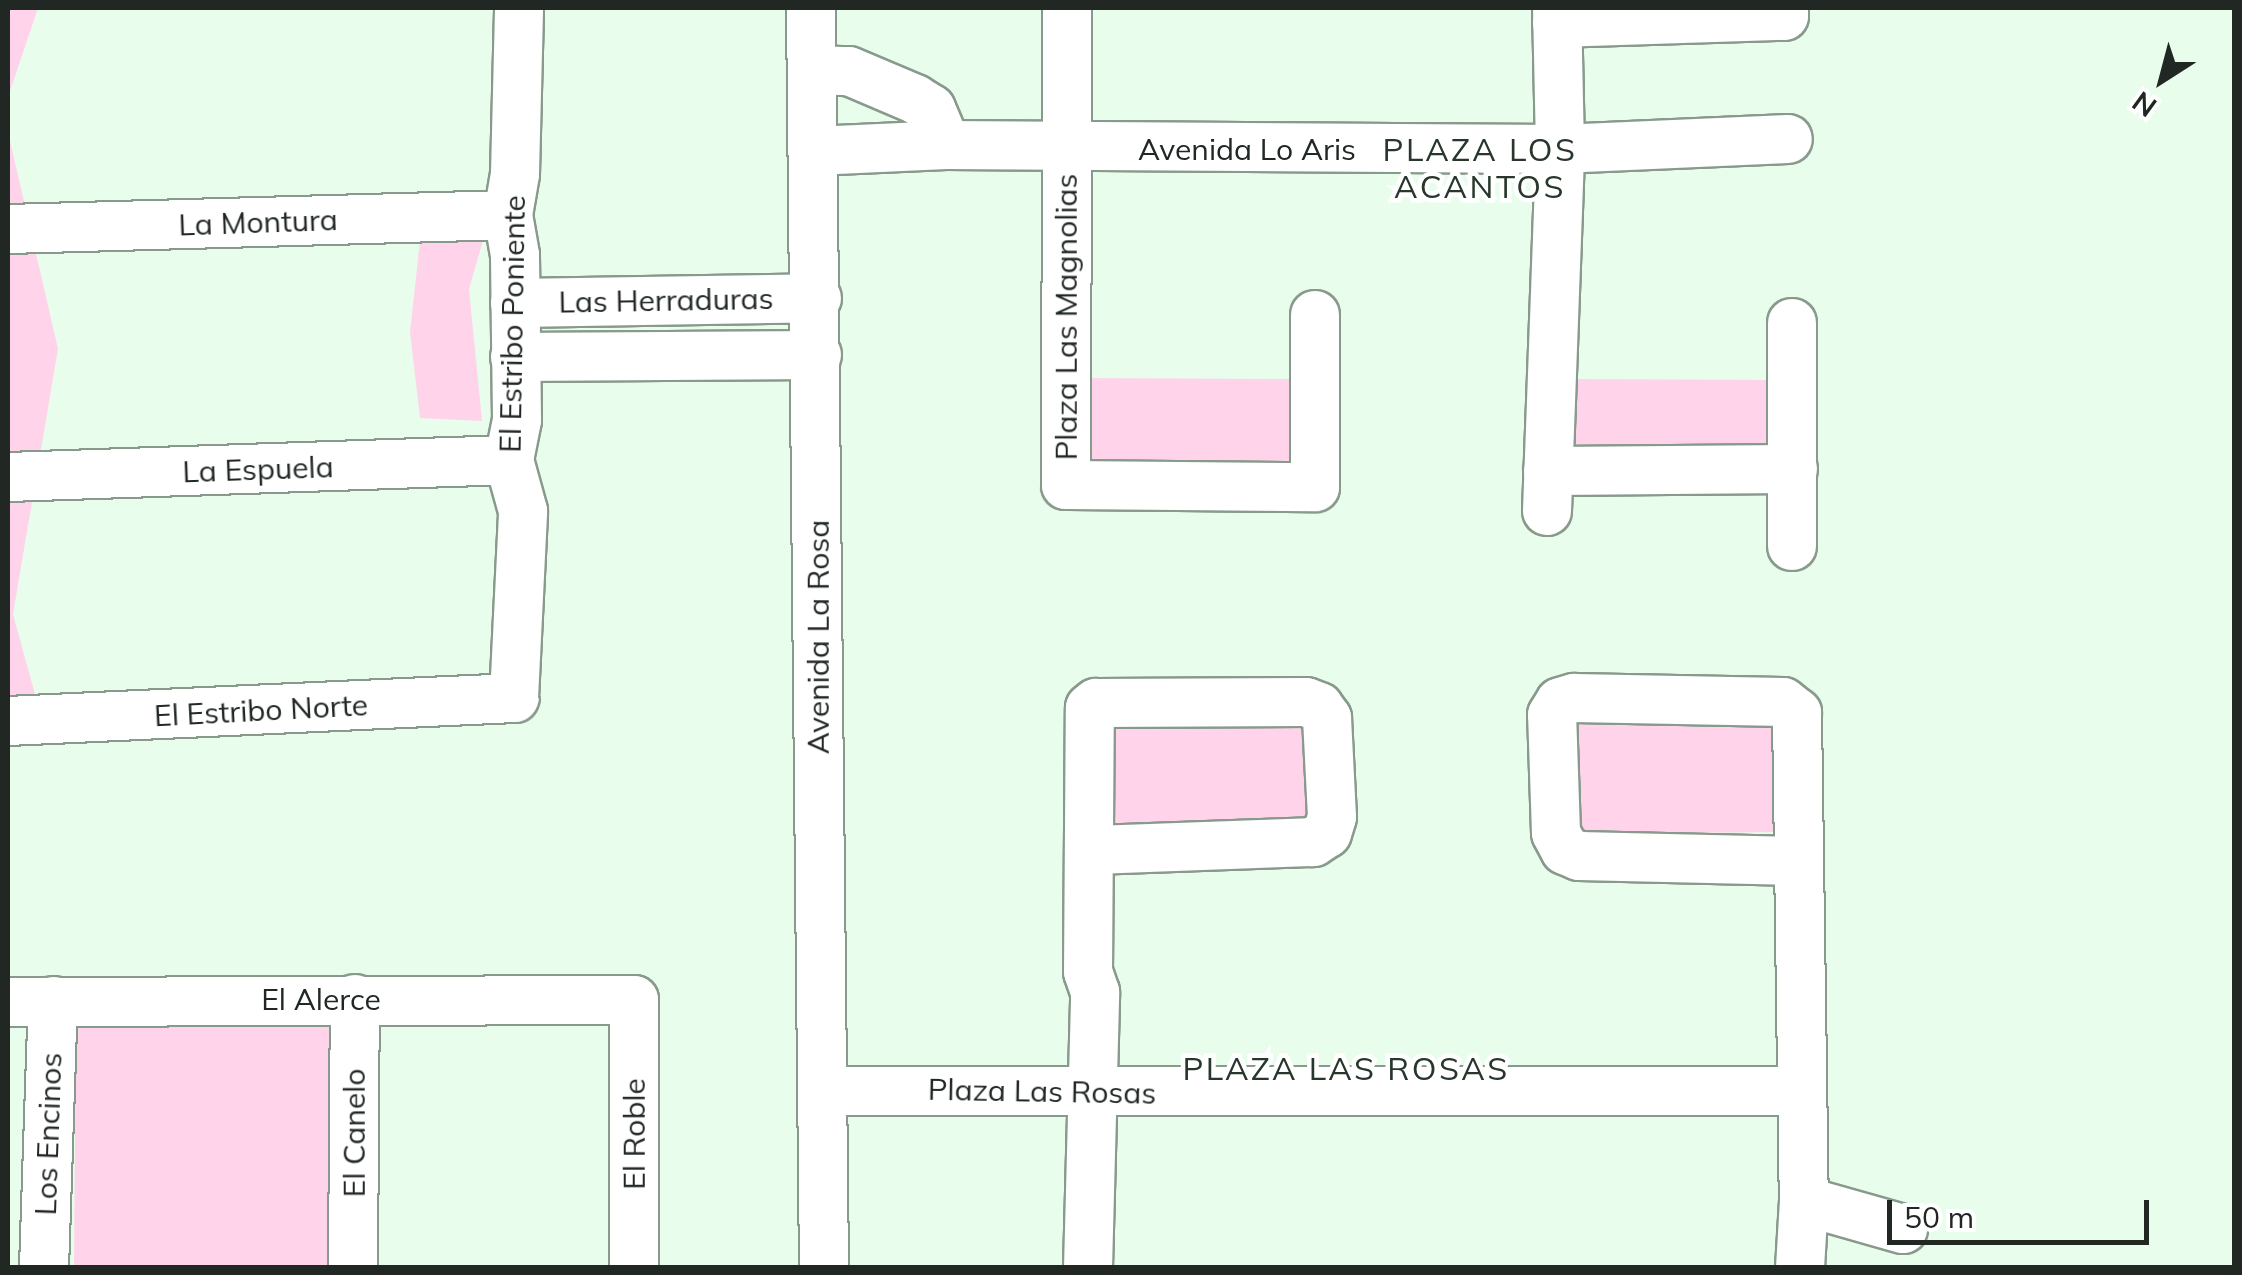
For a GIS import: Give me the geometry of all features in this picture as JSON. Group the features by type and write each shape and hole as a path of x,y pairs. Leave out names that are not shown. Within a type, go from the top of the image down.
{"street":[{"name":"El Estribo Poniente","path":"514,698 523,510 509,460 517,420 515,255 508,215 515,174 519,8"},
{"name":"Avenida La Rosa","path":"811,8 817,298 824,1268"},
{"path":"1066,149 1067,8"},
{"path":"1784,8 1784,16 1557,15 1560,149 1548,491 1793,469"},
{"path":"812,70 849,71 915,99 931,109 946,145"},
{"name":"Avenida Lo Aris","path":"814,151 946,145 1066,149 1560,149 1788,139"},
{"name":"Plaza Las Magnolias","path":"1066,149 1066,485 1314,487 1315,314"},
{"name":"La Montura","path":"8,230 508,215"},
{"name":"Las Herraduras","path":"514,303 817,298"},
{"path":"1792,323 1792,546"},
{"name":"Las Herraduras","path":"515,358 817,355"},
{"name":"La Espuela","path":"8,477 509,460"},
{"name":"El Estribo Norte","path":"8,721 514,698"},
{"path":"1797,861 1580,856 1565,850 1556,833 1552,714 1560,702 1574,698 1783,702 1797,713 1804,1201 1800,1268"},
{"path":"1088,1268 1095,992 1088,972 1100,850 1087,716 1096,704 1306,702 1319,707 1326,718 1332,817 1327,833 1314,842 1100,850"},
{"name":"El Canelo","path":"353,1268 354,998"},
{"name":"El Alerce","path":"30,1002 634,1000"},
{"name":"El Roble","path":"634,1000 634,1268"},
{"name":"Los Encinos","path":"30,1002 44,1268"},
{"name":"Plaza Las Rosas","path":"822,1091 1802,1091"},
{"path":"1804,1201 1903,1229"}],"shaded area":[{"path":"8,8 38,8 8,97"},
{"path":"8,132 58,349 13,614 36,698 8,700"},
{"path":"484,237 469,289 482,421 420,418 410,332 420,241"},
{"path":"1081,378 1295,379 1295,471 1081,471"},
{"path":"1570,379 1783,380 1783,472 1569,472"},
{"path":"1093,720 1308,720 1312,818 1095,828"},
{"path":"1789,722 1790,832 1575,834 1574,723"},
{"path":"76,1018 339,1021 337,1267 74,1268"}],"district":[{"name":"PLAZA LOS ACANTOS","path":"1480,168"},
{"name":"PLAZA LAS ROSAS","path":"1346,1068"}]}
